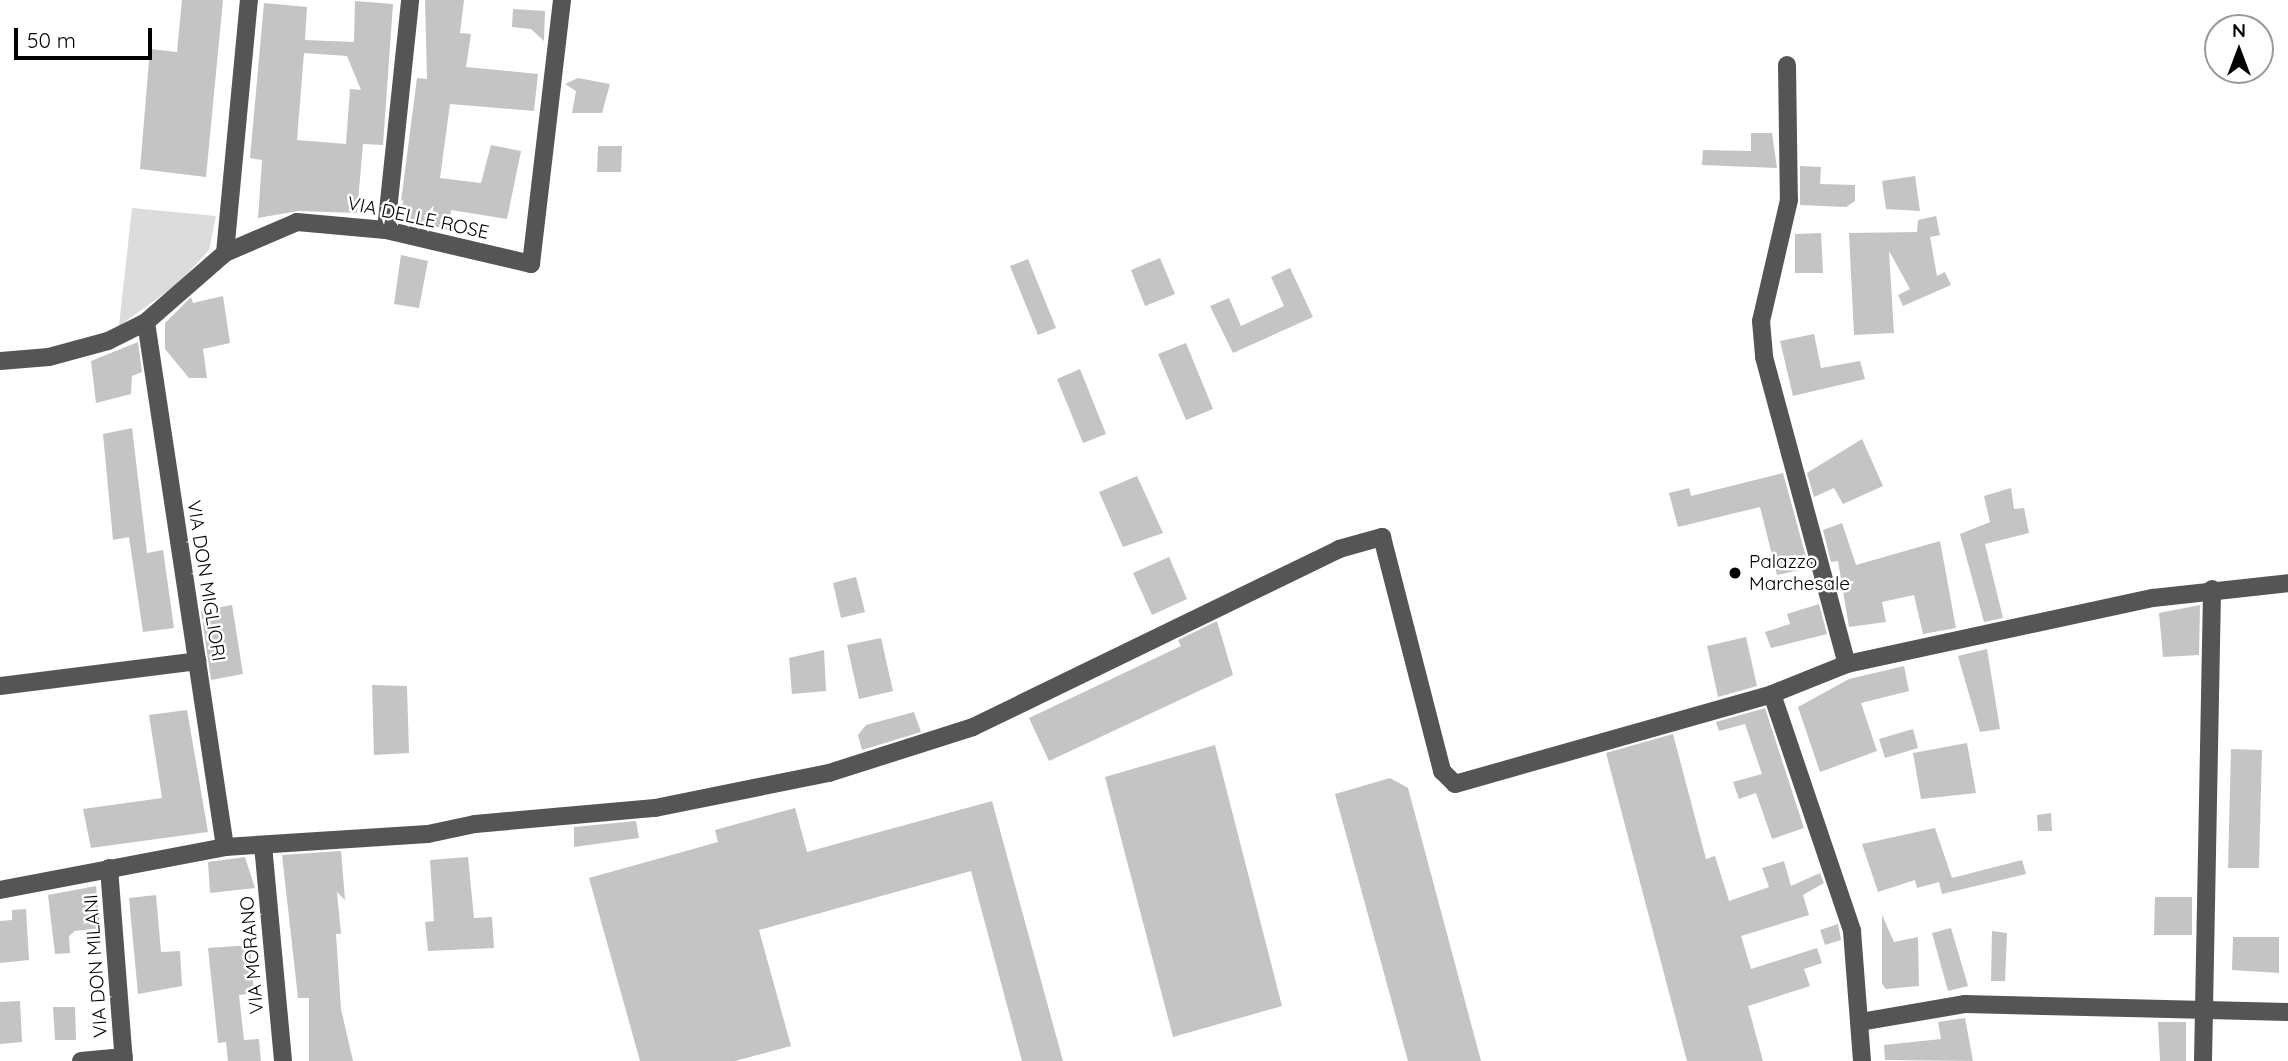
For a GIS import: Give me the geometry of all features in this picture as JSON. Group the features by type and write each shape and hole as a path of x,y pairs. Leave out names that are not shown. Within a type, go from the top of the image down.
{"street":[{"path":"225,253 249,0"},
{"path":"386,230 410,0"},
{"name":"VIA DELLE ROSE","path":"0,361 79,351 146,322 225,253 297,222 386,230 531,264 562,0"},
{"path":"1787,65 1789,200 1761,321 1764,357 1847,664"},
{"name":"VIA DON MIGLIORI","path":"146,322 225,847"},
{"path":"0,890 225,847 655,808 909,752 1087,675 1339,549 1381,537 1442,771 1455,784 1772,695 1847,664 2212,589 2288,583"},
{"path":"2203,1061 2212,589"},
{"path":"0,686 197,661"},
{"path":"1772,695 1852,931 1862,1061"},
{"name":"VIA MORANO","path":"263,845 283,1061"},
{"name":"VIA DON MILANI","path":"109,869 124,1059"},
{"path":"1860,1022 1965,1004 2288,1012"},
{"path":"81,1061 124,1059"}],"shaded area":[{"path":"132,208 216,216 209,250 179,283 119,326"}],"building":[{"path":"182,0 223,0 206,177 140,169 150,49 177,52"},
{"path":"425,0 464,0 460,33 471,34 466,67 538,74 534,111 450,104 440,178 481,183 491,145 521,151 507,219 451,210 449,230 399,217 417,78 427,79"},
{"path":"355,1 393,4 383,145 363,144 357,213 298,211 258,218 262,160 250,158 264,3 307,7 305,40 354,42","holes":["304,53 347,56 361,90 350,89 346,144 297,140"]},
{"path":"513,9 545,11 544,41 531,29 512,27"},
{"path":"578,78 610,84 602,113 572,113 576,91 565,84"},
{"path":"1751,133 1772,133 1777,168 1702,165 1703,150 1751,151"},
{"path":"598,146 622,146 621,172 597,172"},
{"path":"1800,166 1821,167 1820,184 1855,185 1855,201 1846,207 1800,205"},
{"path":"1915,176 1920,211 1886,209 1882,181"},
{"path":"1936,216 1940,235 1930,237 1937,276 1945,272 1951,285 1903,306 1898,295 1910,289 1889,251 1894,333 1854,335 1849,233 1917,232 1918,220"},
{"path":"1821,233 1823,273 1795,273 1795,234"},
{"path":"401,255 428,261 419,308 394,304"},
{"path":"1160,258 1175,294 1145,306 1131,270"},
{"path":"1028,259 1056,328 1038,335 1010,266"},
{"path":"1290,268 1313,317 1233,353 1210,306 1229,298 1241,326 1284,306 1271,277"},
{"path":"223,296 230,343 203,349 207,378 189,378 165,349 165,323 191,297 193,303"},
{"path":"1814,334 1821,368 1860,361 1865,379 1793,396 1780,341"},
{"path":"138,342 142,372 132,376 131,394 96,403 91,361"},
{"path":"1186,343 1213,409 1186,420 1158,354"},
{"path":"1080,369 1106,434 1083,443 1057,379"},
{"path":"132,428 147,553 163,550 174,628 143,632 129,537 113,540 103,434"},
{"path":"1862,439 1883,486 1843,504 1834,488 1814,497 1807,473"},
{"path":"1783,473 1809,568 1777,575 1760,507 1678,527 1669,493 1689,488 1691,496"},
{"path":"1137,476 1163,533 1123,547 1099,492"},
{"path":"2011,488 2014,509 2024,508 2029,533 1985,544 2003,618 1984,622 1960,534 1990,522 1984,496"},
{"path":"1842,523 1856,565 1940,541 1956,628 1923,634 1914,595 1882,602 1886,622 1849,627 1838,561 1831,562 1823,530"},
{"path":"1169,557 1187,599 1152,615 1133,573"},
{"path":"856,577 865,612 841,618 833,583"},
{"path":"1819,604 1827,634 1771,648 1765,632 1790,624 1787,614"},
{"path":"232,605 243,674 211,680 201,611"},
{"path":"2200,605 2199,655 2163,657 2159,613"},
{"path":"1217,621 1233,675 1049,761 1029,718 1181,646 1178,640"},
{"path":"1746,637 1757,686 1718,697 1707,646"},
{"path":"881,638 893,691 859,699 847,645"},
{"path":"1987,649 2000,729 1980,732 1958,656"},
{"path":"824,650 826,691 792,694 789,658"},
{"path":"1904,666 1909,691 1861,703 1877,751 1820,772 1798,707 1849,679"},
{"path":"372,685 407,686 409,753 374,755"},
{"path":"1765,708 1804,828 1772,839 1756,793 1739,799 1733,782 1762,774 1745,724 1719,731 1716,722"},
{"path":"187,710 208,832 91,848 83,809 162,798 149,715"},
{"path":"914,712 921,732 862,750 858,735 866,725"},
{"path":"1913,729 1918,748 1885,758 1879,739"},
{"path":"1673,734 1706,859 1715,856 1729,901 1769,887 1762,868 1784,861 1791,886 1820,873 1824,883 1803,895 1809,915 1741,936 1751,969 1817,948 1822,963 1804,969 1810,986 1748,1006 1763,1061 1687,1061 1606,753"},
{"path":"1967,743 1976,793 1921,799 1913,753"},
{"path":"1215,745 1282,1006 1173,1037 1105,777"},
{"path":"2231,749 2262,750 2259,868 2228,868"},
{"path":"1390,778 1408,788 1481,1061 1408,1061 1335,794"},
{"path":"992,801 1063,1061 1022,1061 971,871 759,930 791,1046 735,1061 640,1061 589,878 718,842 715,830 795,808 807,852"},
{"path":"2051,813 2052,831 2038,831 2037,815"},
{"path":"636,821 639,838 574,847 574,827"},
{"path":"1935,828 1952,878 2022,860 2026,874 1942,894 1939,882 1917,888 1915,880 1878,892 1862,844"},
{"path":"341,851 345,900 337,892 341,934 336,934 341,1009 353,1061 309,1061 309,998 298,998 282,855"},
{"path":"245,857 255,888 210,893 208,862"},
{"path":"468,857 474,918 492,917 494,948 428,951 425,922 434,921 430,860"},
{"path":"96,886 100,928 75,931 69,936 70,953 55,954 48,895"},
{"path":"156,895 161,952 180,951 182,986 138,994 129,898"},
{"path":"2155,897 2192,897 2192,935 2154,935"},
{"path":"26,909 29,960 0,963 0,921 12,920 12,910"},
{"path":"1882,915 1894,942 1918,937 1919,986 1886,989 1882,984"},
{"path":"1838,924 1841,940 1825,945 1820,930"},
{"path":"1951,928 1968,986 1948,991 1932,933"},
{"path":"1992,931 2007,933 2005,981 1991,981"},
{"path":"2233,937 2279,937 2279,973 2232,970"},
{"path":"250,945 254,993 239,995 244,1040 259,1039 261,1061 228,1061 226,1042 218,1043 208,948"},
{"path":"20,1001 22,1042 0,1044 0,1002"},
{"path":"53,1007 75,1007 76,1040 55,1040"},
{"path":"1965,1018 1973,1061 1885,1060 1884,1045 1941,1039 1938,1022"},
{"path":"2158,1022 2186,1022 2186,1061 2160,1061"}],"place":[{"name":"Palazzo Marchesale","path":"1735,573"}]}
